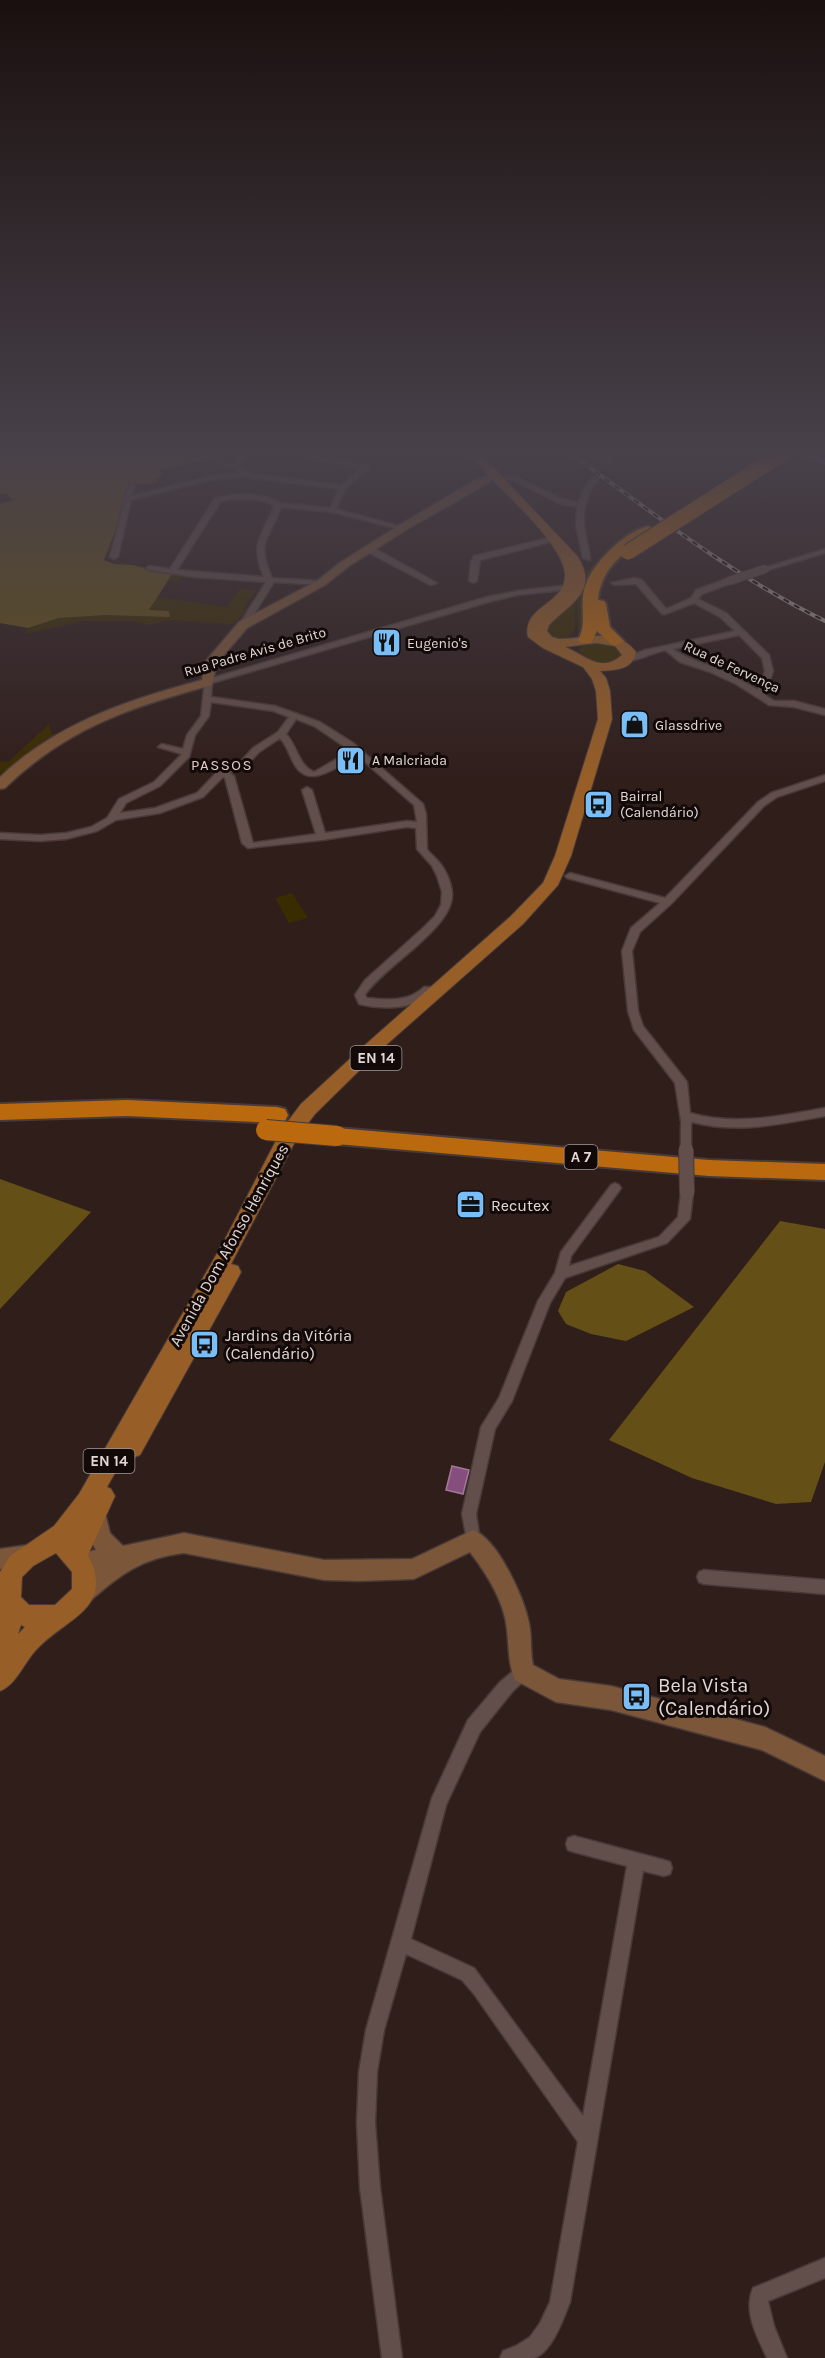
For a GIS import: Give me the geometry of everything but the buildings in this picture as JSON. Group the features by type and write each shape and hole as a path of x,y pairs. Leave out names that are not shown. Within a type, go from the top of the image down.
{"highway":[{"path":"583,641 590,632 590,600 593,583 598,571 612,560"},
{"path":"617,560 608,573 599,595 603,628 619,643"},
{"name":"A 7","path":"0,1112 127,1108 342,1128 702,1153 825,1157"},
{"name":"A 7","path":"0,1127 109,1123 272,1123"},
{"name":"A 7","path":"342,1128 709,1168 825,1172"}],"main road":[{"path":"569,592 546,620 540,631 542,636 552,642 604,639 619,643 629,652 627,660 611,667 582,661 540,642 532,632 536,619 569,592 581,584 581,572 574,560"},
{"path":"582,661 574,649 583,641"},
{"name":"Avenida Dom Afonso Henriques","path":"0,1648 10,1622 7,1593 10,1576 34,1552 57,1539 72,1524 87,1501 230,1248 289,1134 308,1109 371,1048 538,900 556,872 605,719 603,691 599,678 582,661"},
{"name":"Avenida Dom Afonso Henriques","path":"82,1594 85,1572 79,1559 95,1512 201,1329 301,1138 319,1113 371,1062 538,914 556,893 573,858 614,724 616,710 609,680 611,667"},
{"path":"34,1552 54,1548 66,1550 79,1559"},
{"path":"0,1679 20,1648 38,1630 73,1607 82,1594"},
{"path":"7,1596 20,1614 32,1620 46,1620 60,1616"}],"street":[{"path":"172,572 180,560"},
{"path":"261,560 270,580"},
{"path":"243,625 307,586 321,583 353,560"},
{"path":"390,560 433,583"},
{"path":"474,581 475,560"},
{"path":"615,582 634,580 639,582 665,612 694,600 699,592 795,560"},
{"path":"150,568 307,586"},
{"path":"114,817 122,801 158,784 184,758 191,735 203,720 208,699 208,670 211,662 243,625 270,580"},
{"name":"Rua Padre Avis de Brito","path":"0,785 33,754 72,729 128,705 483,600 537,590 569,592"},
{"path":"694,600 723,615 766,657 768,671 760,696"},
{"path":"251,611 265,613"},
{"path":"627,660 666,647 741,632"},
{"path":"619,643 656,650"},
{"name":"Rua de Fervença","path":"666,647 683,660 739,682 772,703 794,704 825,712"},
{"path":"208,699 267,707 317,724 360,754 418,804 422,813 421,848 435,862 448,899 445,910 438,920 385,964 360,998 367,1003 418,999 432,987 443,985"},
{"path":"0,836 40,838 66,836 94,829 114,817 157,811 191,800 208,789 222,773 243,764 250,755 281,734 294,716"},
{"path":"281,734 292,747 301,768 311,775 343,759 360,754"},
{"path":"162,747 187,752"},
{"path":"222,773 229,776 248,843 251,846 407,824 420,825"},
{"path":"561,1274 663,1240 684,1219 687,1193 686,1120 681,1082 638,1027 633,1011 627,951 635,930 668,902 761,804 774,795 825,778"},
{"path":"307,790 322,837"},
{"path":"570,876 668,902"},
{"path":"371,1048 369,1042 402,1013 396,1001"},
{"path":"686,1120 726,1124 774,1121 825,1112"},
{"path":"615,1188 565,1255 561,1274 544,1301 505,1401 488,1427 469,1514 473,1540 485,1553 513,1609 518,1626 519,1657 523,1672 556,1690 611,1698 765,1739 825,1769"},
{"path":"95,1512 99,1539 106,1547 128,1556"},
{"path":"79,1559 128,1556 167,1545 184,1544 324,1570 414,1569 473,1540"},
{"path":"0,1558 34,1552"},
{"path":"82,1594 128,1556"},
{"path":"704,1577 825,1587"},
{"path":"392,2358 370,2188 366,2123 368,2072 375,2030 438,1804 474,1726 506,1687 523,1672"},
{"path":"574,1844 664,1868"},
{"path":"510,2358 528,2353 547,2334 560,2302 636,1861"},
{"path":"401,1943 468,1974 589,2140"},
{"path":"777,2358 760,2314 757,2302 760,2295 825,2268"}],"shaded area":[{"path":"0,560 104,560 114,564 132,565 172,574 149,610 169,611 170,617 105,615 59,618 28,628 0,623"},
{"path":"598,560 601,560 589,577 586,586 583,606 584,631 580,631 578,629 577,599 584,585 584,570 589,570"},
{"path":"172,574 183,576 178,582 169,581 159,594"},
{"path":"240,589 256,591 243,609 247,610 234,624 169,620 149,625 135,621 83,621 25,634 28,628 59,618 149,610 157,597 227,607"},
{"path":"575,600 575,629 564,641 554,640 546,634 546,627"},
{"path":"610,642 624,652 622,660 604,665 580,657 579,649 587,643"},
{"path":"49,724 52,734 60,732 0,774 0,761 8,762"},
{"path":"292,893 308,918 289,923 275,898"},
{"path":"0,1179 91,1212 0,1309"},
{"path":"780,1221 825,1229 825,1462 811,1502 776,1504 692,1478 609,1440"},
{"path":"618,1264 645,1271 694,1307 626,1341 591,1334 566,1324 558,1311 566,1292"},
{"path":"452,1466 469,1470 463,1494 446,1490"}],"railway":[{"path":"720,560 790,603 825,621"}],"place":[{"name":"Eugenio's","path":"386,643"},
{"name":"Glassdrive","path":"634,725"},
{"name":"A Malcriada","path":"351,760"},
{"name":"Bairral (Calendário)","path":"599,804"},
{"name":"Recutex","path":"470,1205"},
{"name":"Jardins da Vitória (Calendário)","path":"204,1344"},
{"name":"Bela Vista (Calendário)","path":"637,1697"}],"district":[{"name":"PASSOS","path":"222,765"}]}
